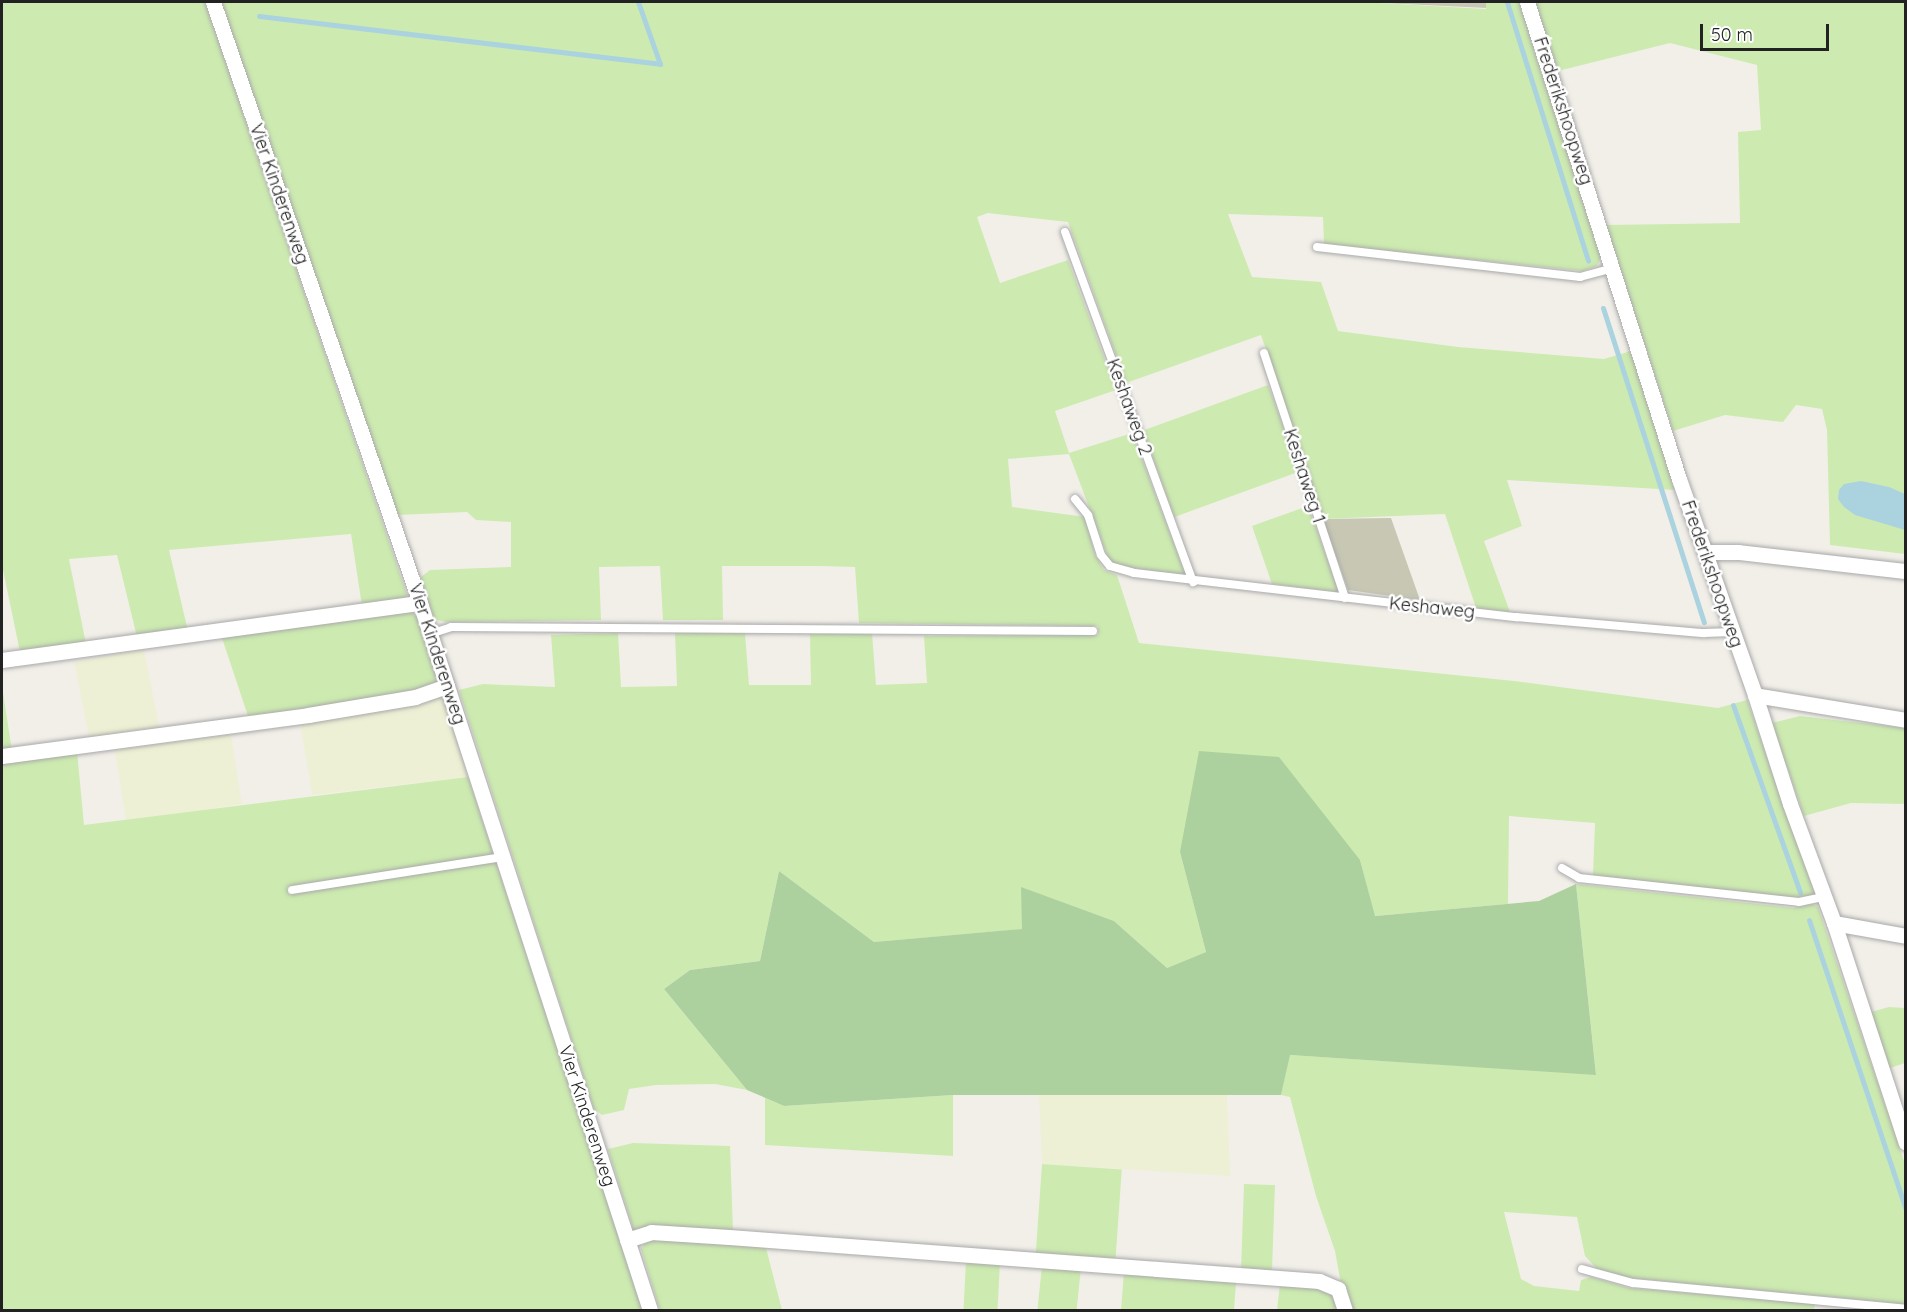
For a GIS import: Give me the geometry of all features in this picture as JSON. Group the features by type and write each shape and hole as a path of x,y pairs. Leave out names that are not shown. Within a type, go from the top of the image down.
{"street":[{"name":"Vier Kinderenweg","path":"213,2 420,603 650,1311"},
{"name":"Frederikshoopweg","path":"1527,2 1679,479 1823,897 1834,923 1905,1143"},
{"path":"1705,552 1738,552 1905,571"},
{"path":"2,660 420,603"},
{"path":"2,756 308,715 415,697 447,686"},
{"path":"1755,695 1905,720"},
{"path":"1834,923 1905,936"},
{"path":"627,1240 651,1232 1319,1281 1338,1289 1345,1311"}],"lane":[{"name":"Keshaweg 2","path":"1065,232 1193,582"},
{"path":"1317,247 1580,277 1613,268"},
{"name":"Keshaweg 1","path":"1264,353 1345,598"},
{"name":"Keshaweg","path":"1075,499 1088,515 1101,555 1110,566 1134,573 1193,582 1516,617 1704,633 1732,632"},
{"path":"430,634 451,627 1093,631"},
{"path":"292,890 503,857"},
{"path":"1562,868 1579,878 1799,902 1823,897"},
{"path":"1582,1269 1633,1283 1905,1309"}],"shaded area":[{"path":"1362,2 1487,2 1487,8"},
{"path":"1391,518 1420,600 1348,590 1323,519"},
{"path":"144,649 159,729 90,742 74,663"},
{"path":"437,696 443,698 468,777 312,795 300,721"},
{"path":"230,729 242,804 126,822 114,747"},
{"path":"1039,1095 1227,1095 1230,1176 1042,1164"}],"green space":[{"path":"2,2 205,2 407,595 402,601 362,606 351,534 169,550 188,631 137,637 117,555 69,559 86,644 20,652 2,565"},
{"path":"221,2 1361,2 1486,9 1486,2 1519,2 1602,255 1597,266 1583,271 1324,244 1323,217 1228,214 1252,277 1321,282 1338,331 1458,347 1604,359 1631,351 1675,490 1507,480 1522,526 1484,541 1510,612 1476,608 1445,514 1323,519 1261,335 1126,383 1068,222 988,213 977,217 1000,283 1068,260 1116,390 1055,411 1069,453 1132,433 1186,576 1115,565 1109,560 1069,454 1008,459 1012,507 1085,517 1095,555 1104,570 1117,575 1139,643 1514,681 1718,708 1747,700 1815,894 1798,899 1593,875 1595,823 1509,816 1508,904 1374,916 1360,860 1180,852 1206,952 1167,968 1114,921 1022,888 1023,929 874,942 779,871 760,961 690,970 664,989 747,1090 715,1084 656,1085 629,1089 624,1110 602,1115 594,1109 459,690 483,684 555,687 551,635 618,633 621,687 677,686 675,633 745,633 749,685 811,685 810,634 872,633 876,685 927,683 924,636 1098,635 1098,626 859,623 855,567 820,566 722,566 723,620 663,620 660,566 599,567 601,620 446,622 437,620 432,614 421,577 430,570 511,567 511,522 476,520 467,512 397,515"},
{"path":"1535,2 1905,2 1905,554 1830,545 1827,430 1822,409 1796,405 1783,422 1725,415 1673,431 1606,225 1740,223 1738,132 1761,130 1757,65 1670,43 1558,71"},
{"path":"1268,385 1299,471 1174,517 1143,430"},
{"path":"1308,506 1339,592 1272,584 1252,526"},
{"path":"407,609 417,617 438,682 415,693 249,719 222,638"},
{"path":"2,686 12,751 2,752"},
{"path":"1800,716 1905,728 1905,804 1851,803 1804,816 1772,723"},
{"path":"77,751 84,825 468,777 643,1310 2,1310 2,762"},
{"path":"1199,751 1279,757 1360,860 1375,916 1539,901 1576,884 1596,1075 1290,1055 1281,1095 953,1095 784,1106 747,1090 664,989 690,970 760,961 779,871 874,942 1022,929 1021,887 1114,921 1167,968 1206,952 1180,852"},
{"path":"1576,884 1793,908 1813,904 1818,907 1905,1164 1905,1304 1620,1277 1597,1269 1585,1256 1577,1217 1504,1212 1521,1279 1534,1286 1579,1291 1581,1280 1591,1277 1629,1288 1815,1304 1814,1310 1351,1310 1341,1284 1335,1251 1316,1196 1290,1097 1281,1095 1289,1055 1596,1074"},
{"path":"1889,1007 1905,1008 1905,1063 1890,1068 1871,1012"},
{"path":"953,1095 953,1156 765,1145 765,1098 784,1106"},
{"path":"633,1143 730,1146 733,1231 634,1231 608,1149"},
{"path":"1042,1164 1122,1170 1116,1258 1036,1253"},
{"path":"1244,1184 1275,1185 1272,1270 1241,1269"},
{"path":"647,1239 765,1244 782,1310 660,1310 641,1249"},
{"path":"966,1261 1000,1263 997,1310 963,1310"},
{"path":"1042,1266 1081,1270 1077,1310 1037,1310"},
{"path":"1124,1272 1236,1282 1234,1310 1121,1310"},
{"path":"1280,1284 1323,1287 1336,1298 1341,1310 1277,1310"}],"water":[{"path":"1861,481 1889,487 1905,494 1905,530 1855,515 1844,507 1838,499 1839,490 1844,484"}],"waterway":[{"path":"259,16 660,64 638,2"},
{"path":"1507,2 1588,261"},
{"path":"1603,308 1704,622"},
{"path":"1733,705 1800,892"},
{"path":"1809,920 1906,1210"}]}
